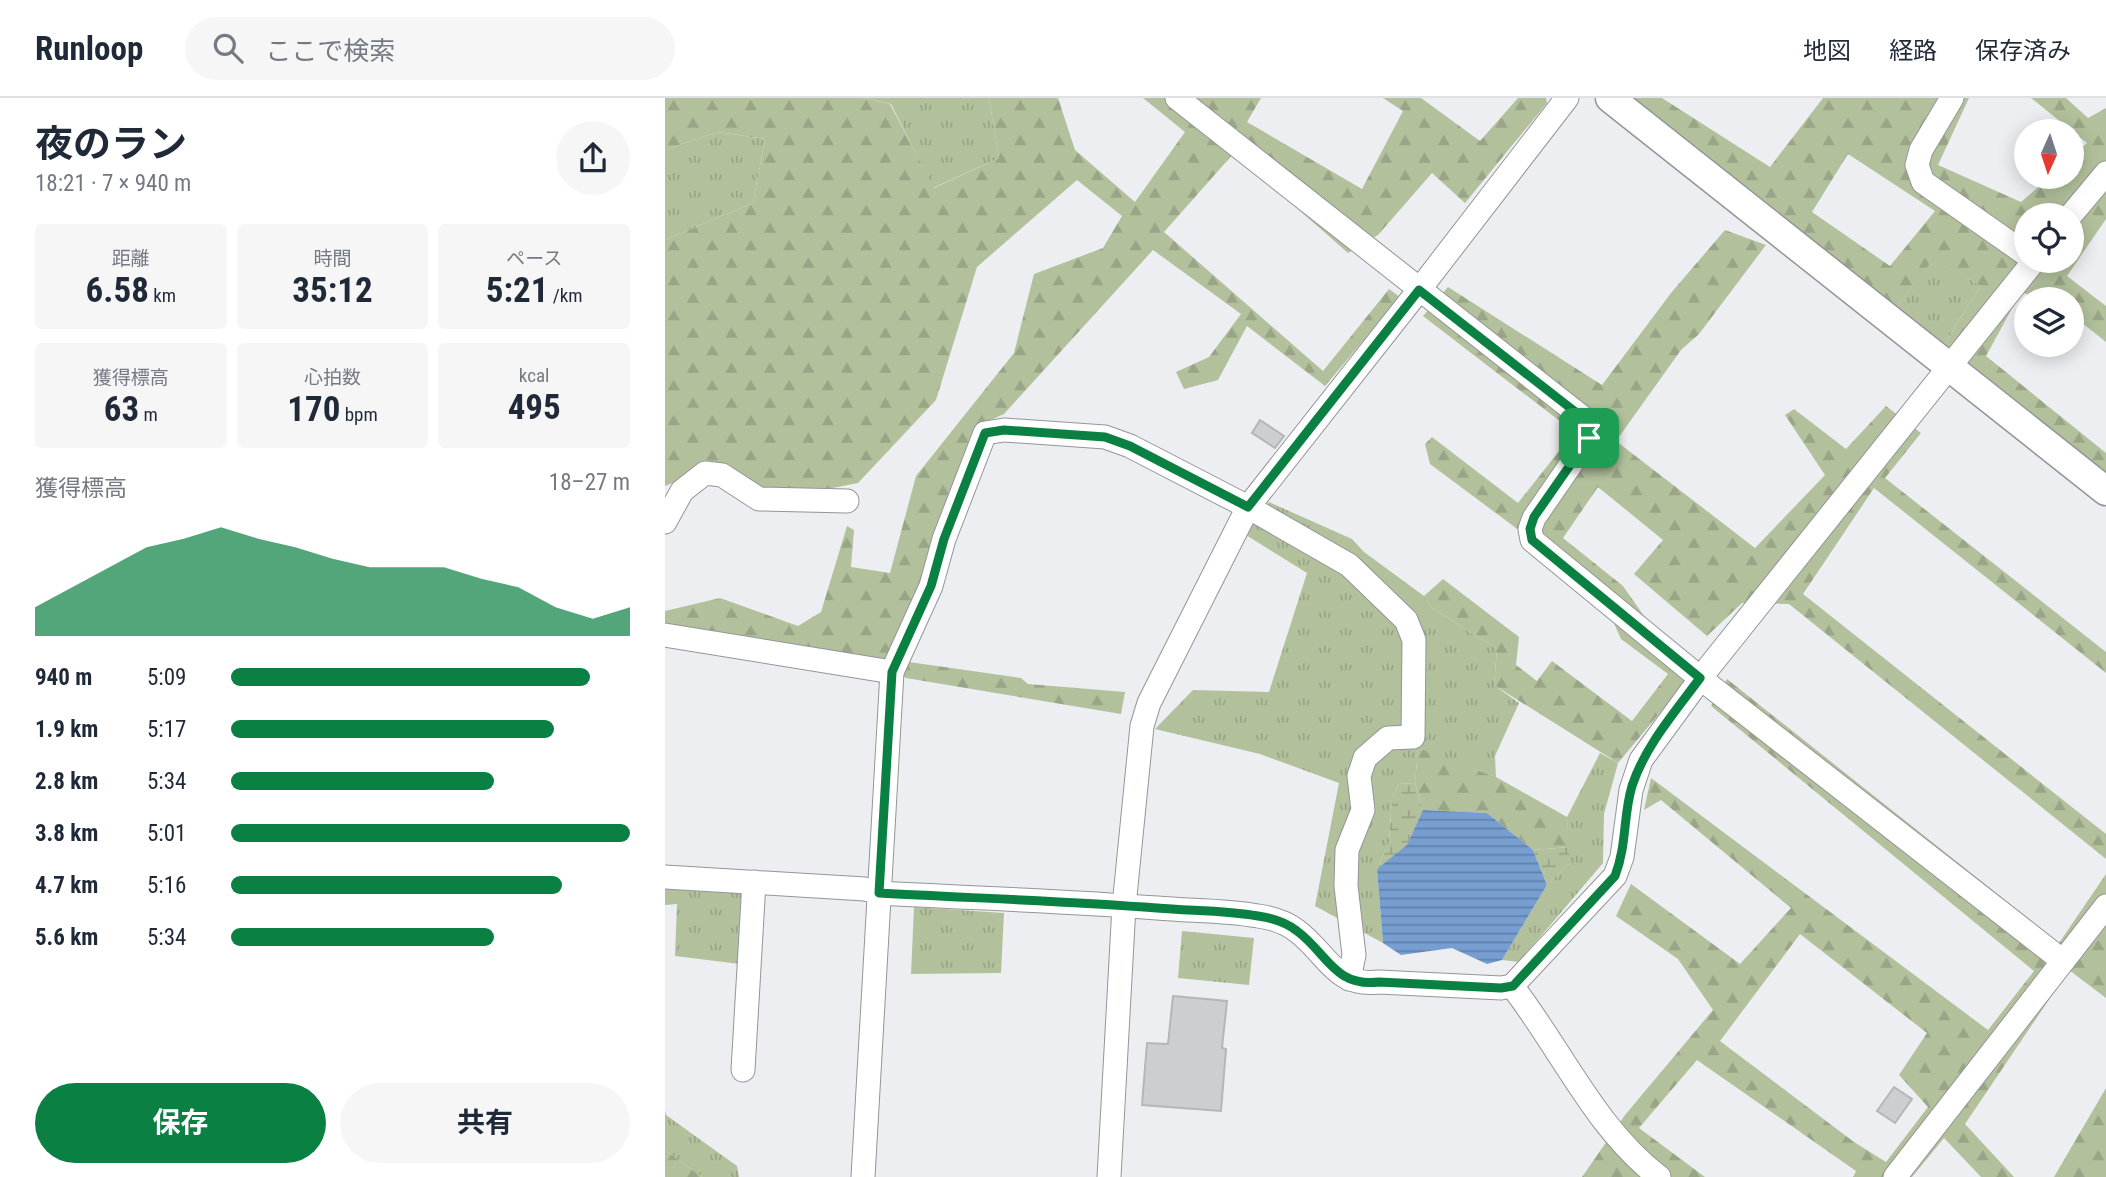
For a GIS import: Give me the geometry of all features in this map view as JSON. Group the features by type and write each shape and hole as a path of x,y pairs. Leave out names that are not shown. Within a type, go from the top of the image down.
{"street":[{"path":"1177,98 1587,421 1589,438 1534,517 1530,529 1532,540 1700,678 2063,961"},
{"path":"1109,1177 1124,906 1142,726 1149,703 1248,507 1567,98"},
{"path":"1610,98 2106,491"},
{"path":"1952,98 1921,150 1917,165 1923,182 2014,246"},
{"path":"2081,203 2106,173"},
{"path":"665,877 1257,916 1282,922 1299,932 1335,970 1363,984 1379,982 1501,988 1513,986 1615,876 1622,857 1631,790 1641,760 1700,678 2024,273"},
{"path":"863,1177 892,672 931,586 944,539 985,433 1004,430 1105,437 1130,446 1248,507 1349,565 1406,620 1414,640 1413,737 1388,738 1365,758 1359,776 1363,810 1347,849 1346,886 1354,955 1349,979"},
{"path":"665,522 682,491 705,474 722,475 759,499 847,500"},
{"path":"665,635 892,672"},
{"path":"743,1070 754,882"},
{"path":"1895,1177 2106,906"},
{"path":"1513,986 1612,1132 1658,1177"}],"green space":[{"path":"665,98 866,98 890,104 934,188 999,158 989,98 1058,98 1075,150 1135,202 1185,132 1143,98 1261,98 1247,122 1362,189 1403,111 1383,98 1421,98 1480,141 1518,98 1546,98 1547,103 1465,203 1432,173 1378,235 1348,253 1234,153 1164,232 1323,371 1389,289 1400,297 1325,386 1247,326 1218,380 1184,389 1176,372 1209,357 1241,314 1153,250 1004,414 977,426 898,643 909,662 1021,678 1028,684 1125,692 1121,714 906,678 887,665 665,629 665,611 720,598 798,626 821,612 847,526 854,530 851,567 890,573 916,476 1014,353 1034,274 1103,248 1122,216 1077,180 977,267 936,400 858,483 772,500 712,468 665,486 665,240 753,203 765,139 717,132 665,150"},
{"path":"866,98 989,98 999,158 933,188 891,104"},
{"path":"1629,98 1662,98 1770,167 1823,98 1969,98 1938,165 2021,202 2036,189 2084,189 2084,146 2087,143 2084,141 2084,119 2057,119 2031,98 2066,98 2088,118 2106,108 2106,219 2084,251 2084,203 2014,203 2014,273 2069,273 2067,276 2081,287 2014,287 2014,305 1986,356 2106,453 2106,481 1943,347 1980,286 1935,257 1896,307","holes":["1848,154 1935,211 1890,266 1812,212"]},
{"path":"717,132 765,139 753,203 665,240 665,150"},
{"path":"1725,230 1766,245 1699,334 1681,350 1616,441 1755,548 1825,475 1785,415 1794,409 1846,449 1886,406 1921,433 1885,478 2106,652 2106,673 1874,488 1803,594 2106,834 2106,859 1789,604 1742,603 1707,636 1634,574 1663,540 1598,487 1563,538 1623,586 1688,679 1618,763 1494,685 1497,649 1432,608 1424,596 1443,579 1519,637 1516,665 1537,681 1552,661 1632,721 1668,674 1621,639 1599,590 1430,464 1425,444 1432,437 1518,503 1574,432 1423,316 1448,287 1602,385 1671,293"},
{"path":"1935,256 1980,286 1943,347 1896,307"},
{"path":"2084,289 2106,306 2106,342 2084,325"},
{"path":"1269,502 1352,539 1364,552 1424,596 1432,608 1497,649 1494,685 1519,703 1495,756 1496,777 1418,749 1415,783 1399,784 1392,798 1389,842 1377,869 1383,943 1315,906 1339,783 1260,754 1155,729 1193,690 1269,692 1307,573 1246,535"},
{"path":"1727,679 2059,943 2106,874 2106,998 2069,970 1965,1124 2014,1177 1981,1177 1944,1138 1912,1177 1853,1177 1856,1171 1697,1060 1639,1128 1705,1177 1582,1177 1625,1115 1713,1010 1678,959 1616,916 1631,884 1740,964 1791,908 1661,800 1644,810 1651,778 1988,1030 2034,971 1711,706","holes":["1800,934 1927,1033 1899,1075 1928,1107 1886,1162 1854,1142 1720,1041"]},
{"path":"1418,748 1496,777 1567,817 1569,847 1533,850 1487,813 1423,810 1415,783"},
{"path":"1600,753 1618,763 1604,814 1603,863 1519,962 1502,960 1547,885 1569,864 1567,817"},
{"path":"1415,783 1423,810 1407,846 1377,869 1389,842 1392,798 1399,784"},
{"path":"1569,847 1569,864 1547,885 1533,850"},
{"path":"665,884 743,889 740,964 675,956 677,904 665,905"},
{"path":"914,907 1004,913 1001,973 911,974"},
{"path":"1182,931 1254,938 1249,985 1178,978"},
{"path":"2106,1088 2106,1177 2054,1177"},
{"path":"665,1110 666,1115 737,1166 739,1177 702,1177 665,1150"},
{"path":"665,1150 702,1177 665,1177"}],"water":[{"path":"1423,810 1487,813 1533,850 1547,885 1502,960 1487,964 1452,948 1401,955 1383,943 1377,869 1407,845"}],"building":[{"path":"1260,420 1284,436 1275,448 1252,433"},
{"path":"1173,996 1227,1001 1222,1048 1226,1049 1221,1111 1142,1105 1147,1043 1168,1044"},
{"path":"1894,1087 1912,1099 1895,1123 1877,1111"}],"route":[{"path":"1419,290 1587,421 1589,438 1534,517 1530,529 1532,540 1700,678 1641,760 1631,790 1622,857 1615,876 1513,986 1501,988 1379,982 1363,984 1335,970 1299,932 1282,922 1257,916 879,893 892,672 931,586 944,539 985,433 1004,430 1105,437 1130,446 1248,507 1419,290"}]}
